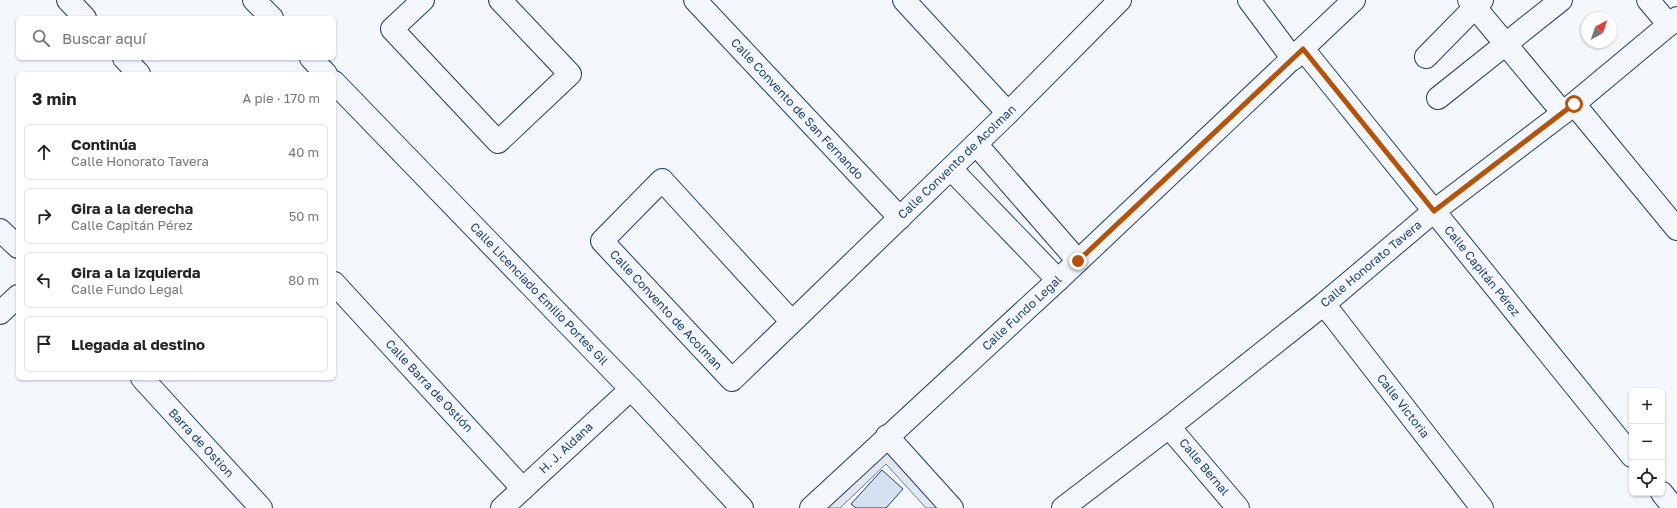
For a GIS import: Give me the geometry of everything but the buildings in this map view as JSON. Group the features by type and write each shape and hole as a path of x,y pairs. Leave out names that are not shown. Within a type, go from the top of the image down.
{"street":[{"path":"68,0 83,16"},
{"path":"423,0 392,29 498,142 570,74 500,0"},
{"name":"Calle Convento de San Fernando","path":"695,0 900,218"},
{"path":"904,0 1008,113"},
{"name":"Calle Capitán Pérez","path":"1249,0 1298,54 1434,211 1629,452"},
{"name":"Calle Fundo Legal","path":"810,508 1058,280 1354,0"},
{"path":"1438,98 1561,0"},
{"path":"1648,0 1673,21"},
{"path":"1426,57 1475,2 1506,44 1569,109 1677,229"},
{"name":"Calle Convento de Acolman","path":"792,322 662,180 602,241 732,380 951,169 1008,113 1107,4"},
{"name":"Calle Honorato Tavera","path":"1063,508 1169,427 1324,304 1434,211 1569,109 1673,21"},
{"path":"126,60 137,72"},
{"path":"313,60 324,72"},
{"name":"Calle Licenciado Emilio Portes Gil","path":"336,84 630,389 742,508"},
{"path":"976,144 1078,261"},
{"path":"951,169 1058,280"},
{"path":"0,230 16,245"},
{"name":"Calle Barra de Ostión","path":"336,285 523,489"},
{"path":"0,313 16,298"},
{"name":"Calle Victoria","path":"1324,304 1482,508"},
{"name":"Barra de Ostion","path":"144,380 261,508"},
{"name":"H. J. Aldana","path":"502,508 630,389"},
{"name":"Calle Bernal","path":"1169,427 1238,508"},
{"path":"887,436 952,508"},
{"path":"1664,496 1674,508"}],"shaded area":[{"path":"887,436 952,508 926,508 886,464 840,508 811,508"}],"route":[{"path":"1078,261 1303,49 1434,211 1574,104"}]}
